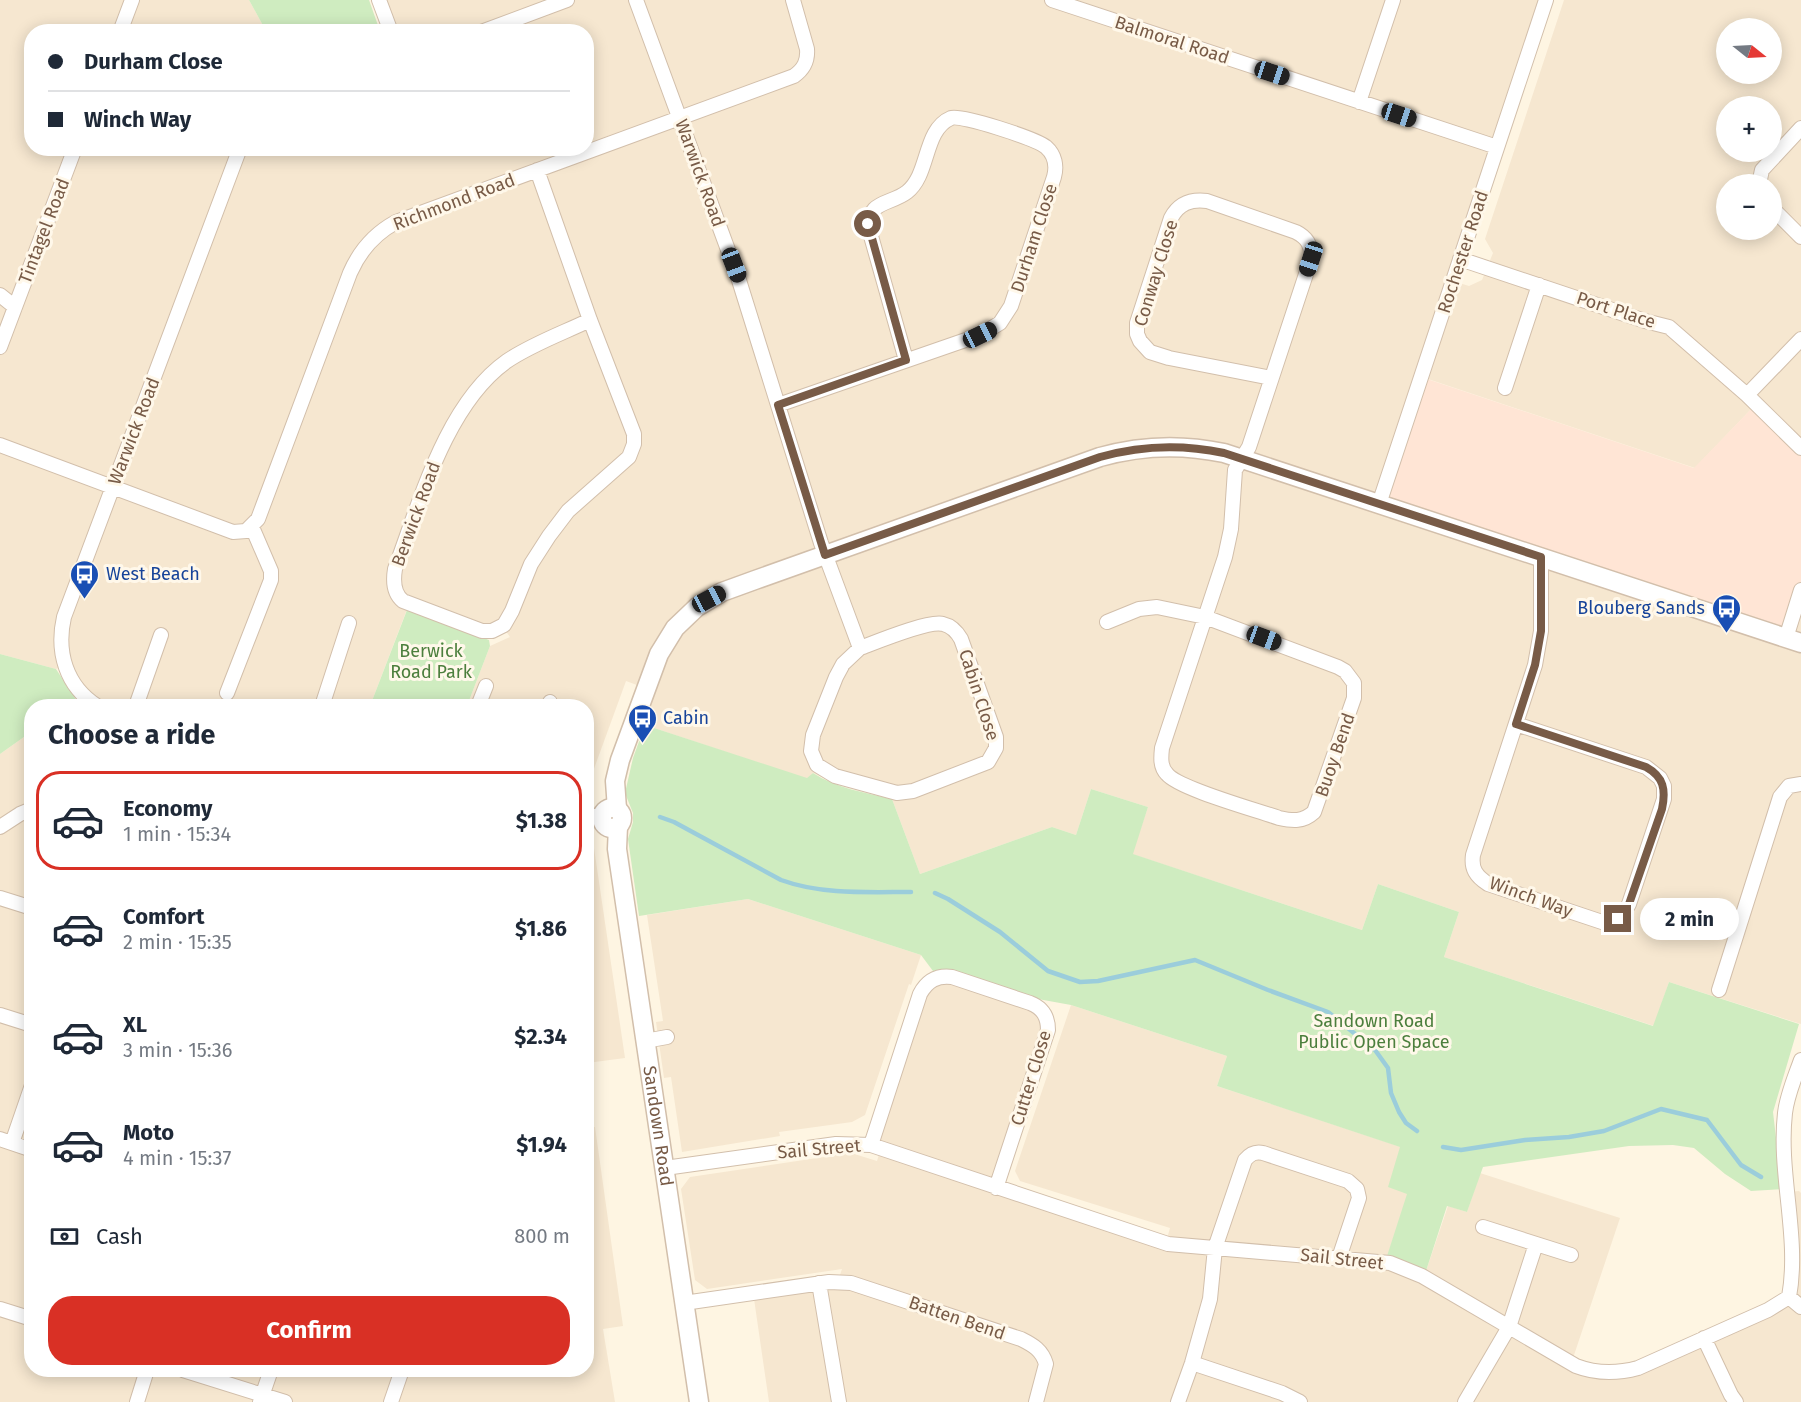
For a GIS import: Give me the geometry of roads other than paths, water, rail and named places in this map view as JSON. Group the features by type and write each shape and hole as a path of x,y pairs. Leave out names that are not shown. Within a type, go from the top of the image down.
{"street":[{"path":"123,24 132,0"},
{"path":"379,0 388,24"},
{"path":"501,24 552,3 567,0"},
{"name":"Warwick Road","path":"636,0 738,277 825,555"},
{"name":"Richmond Road","path":"594,150 799,73 806,63 807,49 792,0"},
{"name":"Balmoral Road","path":"1053,0 1497,147"},
{"path":"1359,102 1394,0"},
{"name":"Rochester Road","path":"1379,504 1546,0"},
{"name":"Durham Close","path":"778,405 980,335 993,329 1011,306 1056,171 1054,158 1046,147 962,117 950,119 938,129 933,138 914,185 900,196 879,204 872,212 869,230 906,360"},
{"path":"1761,174 1762,170 1801,128"},
{"name":"Tintagel Road","path":"0,347 72,156"},
{"name":"Warwick Road","path":"87,699 70,678 61,654 60,635 64,617 237,156"},
{"name":"Richmond Road","path":"252,527 258,519 354,262 368,243 396,222 577,156"},
{"name":"Berwick Road","path":"537,171 590,320 634,434 634,444 629,457 568,511 549,536 531,564 509,617 499,629 482,631 403,601 395,590 393,579 395,569 438,454 455,422 480,387 508,361 590,320"},
{"name":"Conway Close","path":"1242,459 1249,447 1311,259 1311,252 1308,241 1296,232 1207,201 1187,202 1180,206 1171,218 1137,323 1137,334 1140,341 1150,352 1168,358 1271,378"},
{"path":"1782,218 1801,237"},
{"name":"Port Place","path":"1460,259 1669,327 1747,395 1801,448"},
{"path":"1505,388 1539,285"},
{"path":"0,296 15,307"},
{"path":"1747,395 1801,339"},
{"path":"0,445 232,532 252,527 271,571 271,580 227,693"},
{"name":"Sandown Road","path":"699,1402 617,849 605,815 627,740 659,654 675,628 697,607 722,592 1118,452 1153,447 1189,447 1224,453 1794,640"},
{"name":"Buoy Bend","path":"1107,622 1139,609 1148,608 1205,617 1322,659 1346,671 1354,683 1354,698 1314,812 1295,821 1279,818 1184,786 1165,773 1161,760 1162,748 1205,617 1225,557 1231,529 1235,470 1242,459"},
{"path":"825,555 860,648"},
{"name":"Winch Way","path":"1516,724 1646,767 1660,778 1665,792 1662,809 1629,904 1623,914 1613,922 1602,922 1488,884 1474,870 1472,864 1473,855 1535,665 1541,631 1541,557"},
{"path":"1794,640 1801,590"},
{"path":"324,699 349,623"},
{"name":"Cabin Close","path":"929,624 945,624 956,631 962,639 996,736 996,748 988,762 913,791 897,793 835,776 817,765 811,751 813,735 843,664 860,648 929,624"},
{"path":"138,699 161,635"},
{"path":"481,699 486,686"},
{"path":"1719,990 1780,797 1789,786 1801,784"},
{"path":"0,827 24,812"},
{"path":"0,898 24,906"},
{"name":"Cutter Close","path":"871,1145 921,994 928,983 940,977 952,977 1030,1003 1045,1014 1048,1030 996,1188"},
{"path":"0,1015 24,1022"},
{"path":"645,1041 666,1037"},
{"path":"1801,1060 1785,1113 1792,1257 1789,1297 1801,1307"},
{"path":"24,1102 6,1141 24,1147"},
{"name":"Sail Street","path":"665,1168 836,1144 871,1145 1159,1242 1179,1246 1377,1261 1404,1268 1566,1361 1597,1372 1628,1371 1768,1310 1789,1297"},
{"path":"1178,1402 1192,1364 1210,1299 1215,1248 1245,1160 1259,1152 1355,1185 1359,1198 1339,1258"},
{"path":"1483,1227 1570,1255"},
{"path":"1465,1402 1509,1327 1536,1244"},
{"name":"Batten Bend","path":"684,1303 819,1283 839,1281 851,1283 1021,1339 1033,1345 1040,1351 1046,1364 1036,1402"},
{"path":"819,1283 839,1402"},
{"path":"0,1309 24,1316"},
{"path":"1704,1338 1736,1402"},
{"path":"1192,1364 1282,1393 1300,1402"},
{"path":"137,1402 145,1377"},
{"path":"203,1377 262,1398 285,1402"},
{"path":"262,1398 269,1377"},
{"path":"391,1402 400,1377"}],"waterway":[{"path":"660,817 674,822 781,880 797,885 846,892 911,892"},
{"path":"935,893 1000,932 1048,971 1080,982 1098,981 1195,960 1328,1012 1375,1050 1388,1068 1391,1093 1399,1112 1406,1123 1417,1131"},
{"path":"1443,1147 1461,1150 1604,1131 1661,1109 1707,1120 1741,1165 1761,1177"}],"place":[{"name":"West Beach","path":"85,600"},
{"name":"Blouberg Sands","path":"1726,634"},
{"name":"Cabin","path":"642,744"}],"park label":[{"name":"Berwick Road Park","path":"431,661"},
{"name":"Sandown Road Public Open Space","path":"1374,1031"}]}
